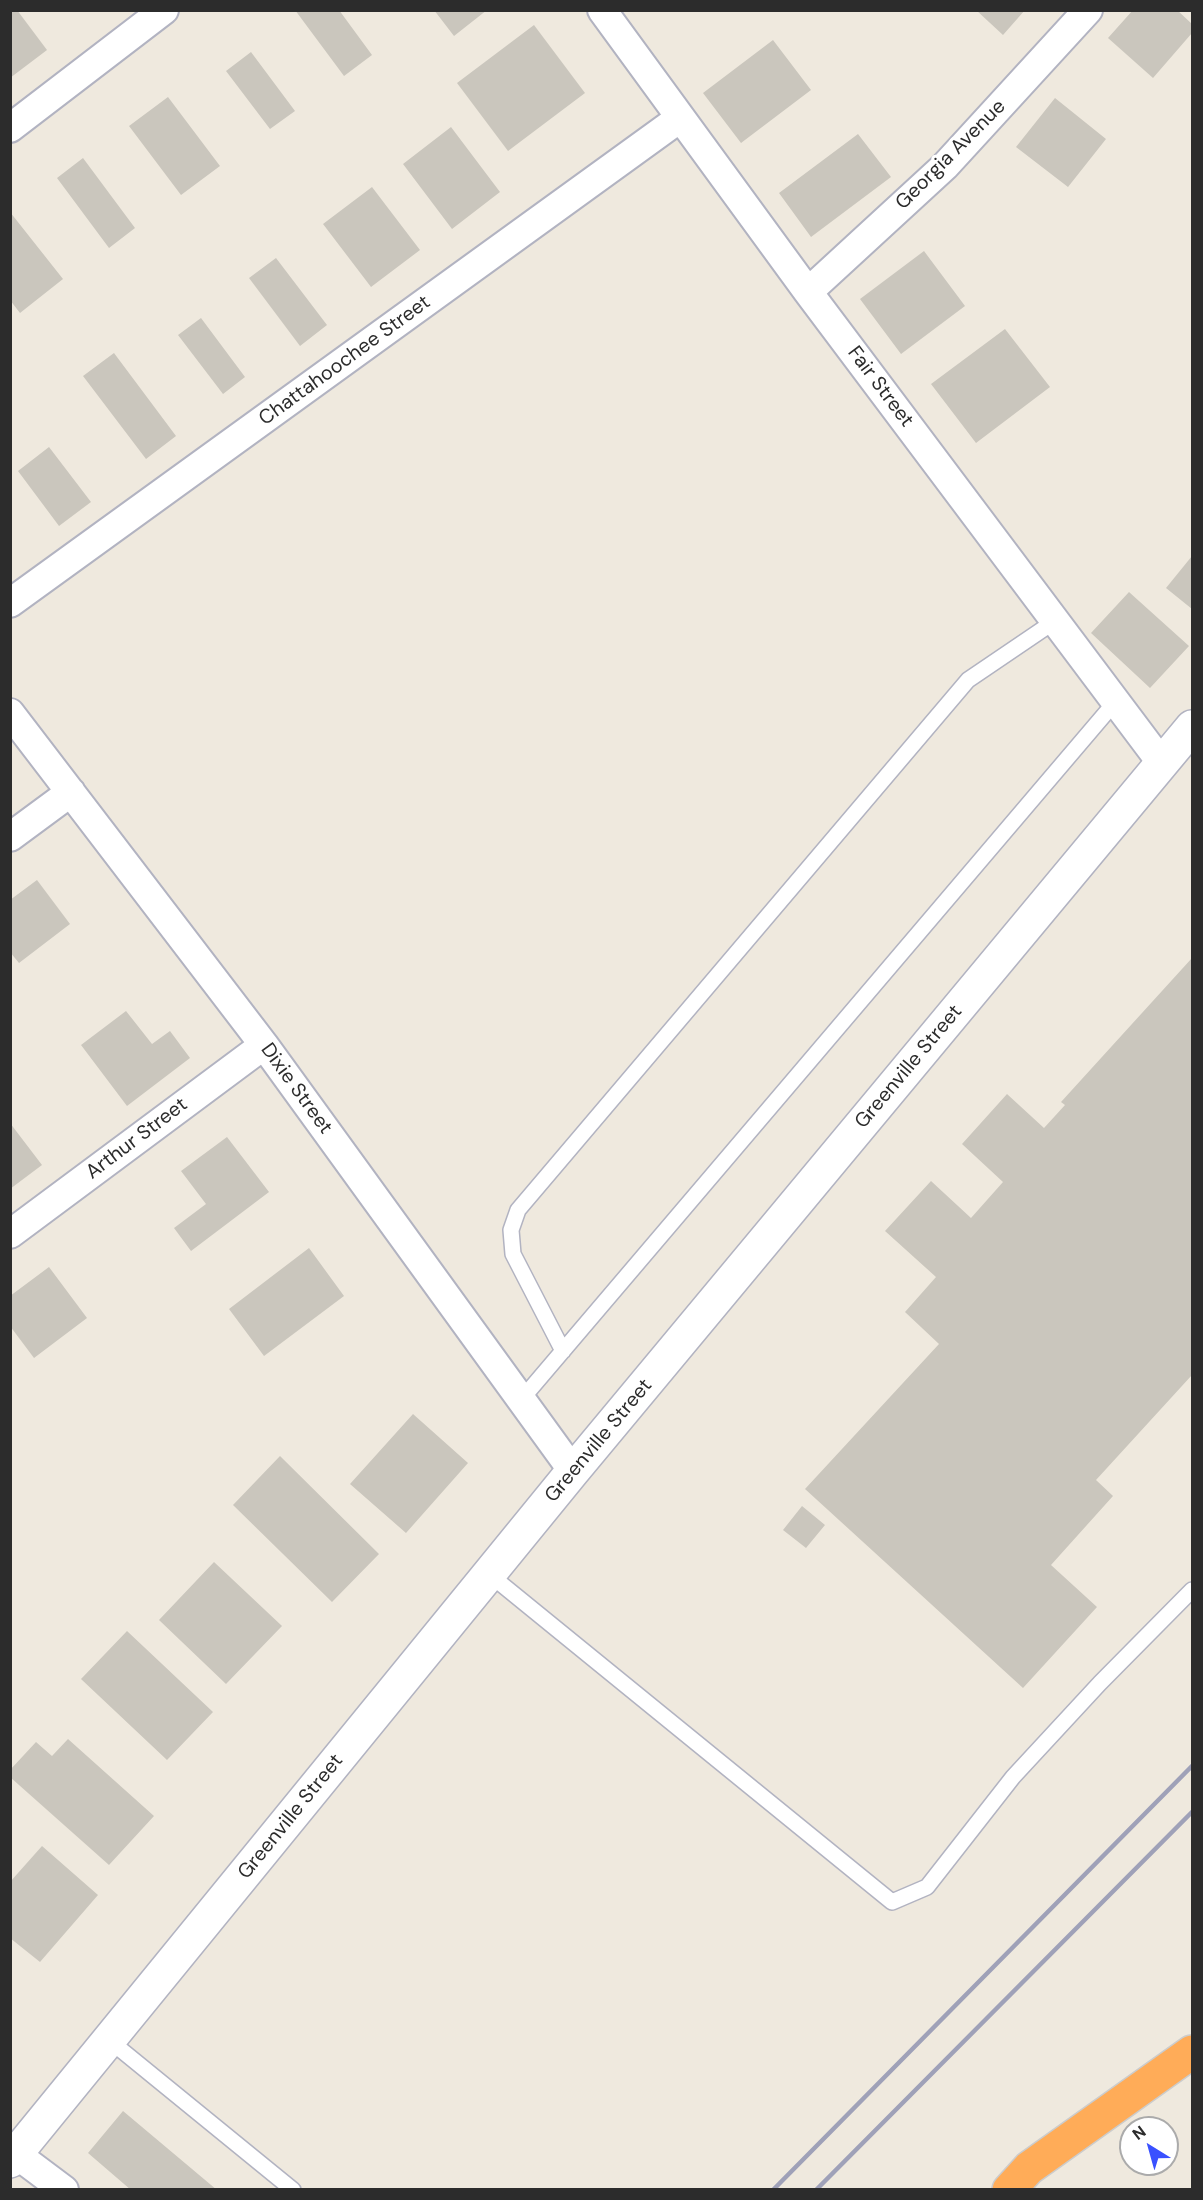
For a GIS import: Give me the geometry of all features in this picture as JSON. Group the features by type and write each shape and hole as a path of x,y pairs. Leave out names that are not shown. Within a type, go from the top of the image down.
{"highway":[{"path":"1009,2190 1029,2168 1192,2052"}],"street":[{"path":"10,128 164,10"},
{"name":"Fair Street","path":"602,10 808,292 1161,762"},
{"name":"Georgia Avenue","path":"808,292 945,166 1088,10"},
{"name":"Chattahoochee Street","path":"10,603 680,118"},
{"name":"Dixie Street","path":"10,713 264,1045 573,1471"},
{"name":"Greenville Street","path":"13,2157 573,1471 1192,727"},
{"path":"10,837 71,792"},
{"name":"Arthur Street","path":"10,1234 264,1045"},
{"path":"13,2157 64,2190"}],"lane":[{"path":"562,1351 513,1254 511,1230 518,1209 968,680 1055,621"},
{"path":"521,1400 1116,701"},
{"path":"489,1574 892,1902 927,1887 1013,1777 1100,1683 1192,1590"},
{"path":"109,2040 293,2190"}],"building":[{"path":"10,10 17,10 47,50 10,78"},
{"path":"295,10 339,10 372,55 344,76"},
{"path":"434,10 487,10 454,36"},
{"path":"976,10 1025,10 1003,35"},
{"path":"1133,10 1177,10 1192,24 1192,33 1153,78 1108,38"},
{"path":"534,25 585,93 508,151 457,83"},
{"path":"773,40 811,90 741,143 703,93"},
{"path":"251,52 295,111 270,129 226,71"},
{"path":"168,97 220,166 181,195 129,126"},
{"path":"1055,98 1106,139 1068,187 1016,147"},
{"path":"451,127 500,192 452,229 403,164"},
{"path":"858,134 891,177 811,237 779,193"},
{"path":"83,158 135,228 109,248 57,178"},
{"path":"372,187 420,250 371,287 323,224"},
{"path":"10,212 63,279 20,313 10,300"},
{"path":"924,251 965,306 901,354 860,299"},
{"path":"276,258 327,325 300,346 249,278"},
{"path":"201,318 245,377 223,394 178,335"},
{"path":"1005,329 1050,387 976,443 931,384"},
{"path":"114,353 176,436 146,459 83,376"},
{"path":"49,447 91,502 59,526 18,471"},
{"path":"1192,556 1192,609 1166,588"},
{"path":"1129,592 1189,646 1150,688 1091,633"},
{"path":"37,880 70,924 19,963 10,952 10,900"},
{"path":"1192,958 1192,1375 1096,1480 1113,1496 1051,1565 1097,1607 1023,1688 805,1489 939,1344 905,1312 936,1277 885,1231 931,1181 971,1218 1003,1182 962,1144 1007,1094 1044,1128 1065,1105 1061,1102"},
{"path":"126,1011 152,1044 170,1031 190,1058 127,1106 81,1045"},
{"path":"10,1123 42,1165 10,1189"},
{"path":"227,1137 269,1192 191,1251 174,1228 206,1204 181,1171"},
{"path":"309,1248 344,1296 264,1356 229,1309"},
{"path":"49,1267 87,1318 34,1358 10,1326 10,1296"},
{"path":"413,1414 468,1463 406,1533 350,1484"},
{"path":"280,1456 379,1554 332,1602 233,1505"},
{"path":"802,1506 825,1525 806,1548 783,1530"},
{"path":"214,1562 282,1626 226,1684 159,1620"},
{"path":"127,1631 213,1712 167,1760 81,1679"},
{"path":"68,1739 154,1816 109,1865 10,1777 10,1770 36,1742 52,1756"},
{"path":"42,1846 98,1895 40,1962 10,1938 10,1882"},
{"path":"123,2111 217,2190 131,2190 88,2153"}],"railway":[{"path":"773,2190 1192,1766"},
{"path":"816,2190 1192,1812"}]}
